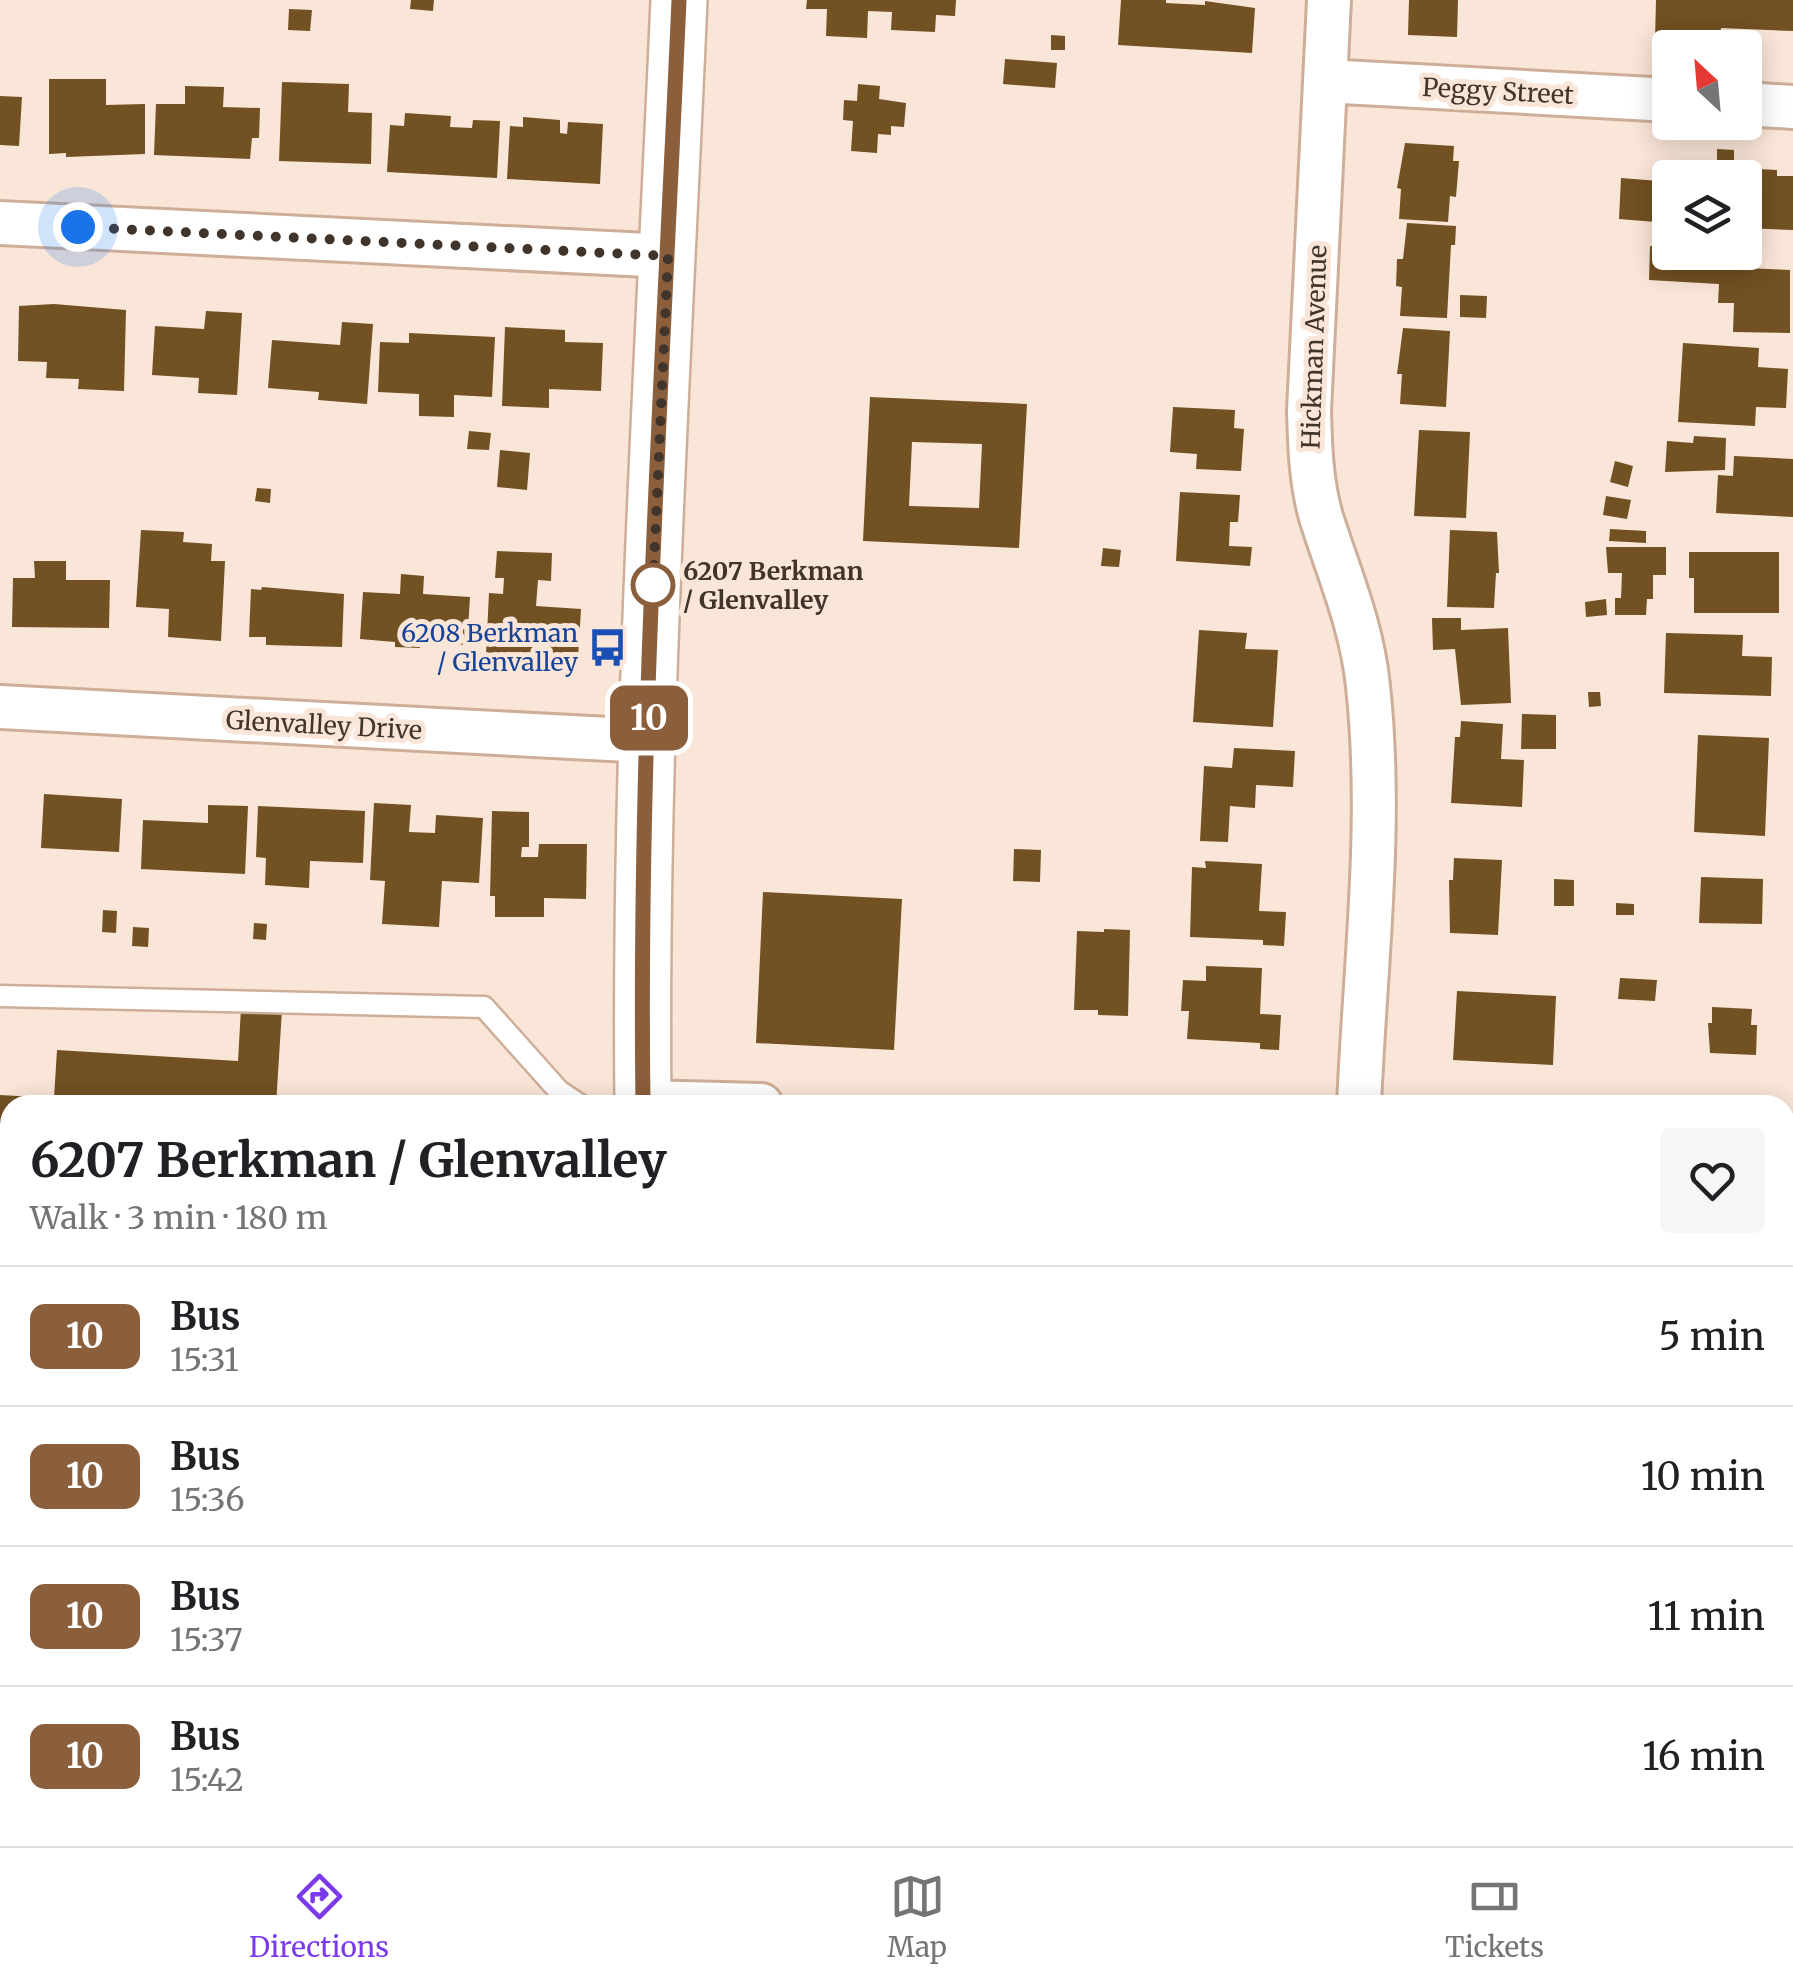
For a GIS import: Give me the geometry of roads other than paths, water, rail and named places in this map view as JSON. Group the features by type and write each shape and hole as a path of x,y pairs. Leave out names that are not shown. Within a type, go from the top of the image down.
{"street":[{"path":"639,1095 648,741 679,0"},
{"name":"Hickman Avenue","path":"1329,0 1309,411 1314,486 1356,617 1368,684 1374,785 1359,1095"},
{"name":"Peggy Street","path":"1326,81 1652,99"},
{"path":"1762,105 1793,107"},
{"path":"0,223 668,256"},
{"name":"Glenvalley Drive","path":"0,707 648,741"}],"lane":[{"path":"0,996 484,1007 565,1095"}],"place":[{"name":"6207 Berkman / Glenvalley","path":"653,585"},
{"name":"6208 Berkman / Glenvalley","path":"608,647"}]}
